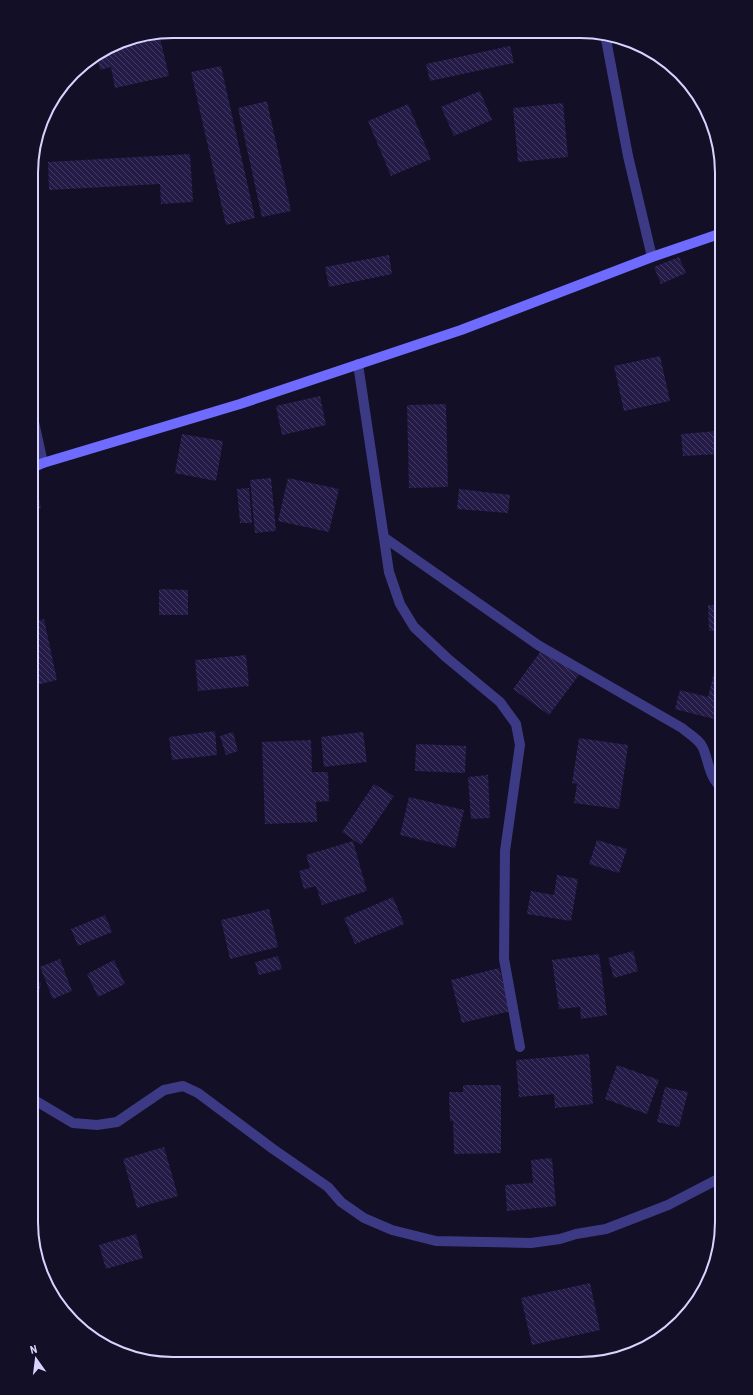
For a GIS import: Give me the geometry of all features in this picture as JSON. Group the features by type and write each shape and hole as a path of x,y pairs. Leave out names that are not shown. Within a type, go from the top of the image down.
{"street":[{"path":"606,41 628,156 652,257"},
{"path":"38,465 240,404 462,330 652,257 715,235"},
{"path":"358,364 389,572 400,604 414,627 447,658 500,702 516,724 520,745 505,851 504,959 520,1047"},
{"path":"38,441 43,463"},
{"path":"385,538 538,645 682,728 702,747 715,781"},
{"path":"38,1102 73,1123 97,1125 117,1122 164,1090 183,1086 198,1093 273,1149 328,1187 341,1202 364,1218 392,1230 436,1241 531,1243 560,1239 576,1234 606,1229 668,1205 715,1181"}],"building":[{"path":"160,39 169,76 115,88 111,67 100,70 98,61 106,56 130,45"},
{"path":"510,46 514,63 430,81 426,64"},
{"path":"221,66 255,218 226,225 191,72"},
{"path":"480,91 492,120 454,136 441,107"},
{"path":"267,101 291,211 262,217 238,108"},
{"path":"563,103 568,157 518,162 513,108"},
{"path":"408,104 431,159 391,176 368,121"},
{"path":"190,154 193,202 161,204 160,184 49,190 48,162"},
{"path":"389,255 392,274 329,287 325,267"},
{"path":"679,257 686,273 661,284 654,267"},
{"path":"660,356 670,401 624,411 614,366"},
{"path":"320,396 326,425 282,435 276,406"},
{"path":"446,404 448,487 409,488 407,405"},
{"path":"715,431 715,454 683,456 681,434"},
{"path":"182,434 223,441 216,481 175,473"},
{"path":"271,478 276,531 255,533 250,480"},
{"path":"288,478 339,489 329,532 278,521"},
{"path":"249,488 252,523 240,523 237,489"},
{"path":"459,489 510,495 508,513 457,509"},
{"path":"38,495 41,508 38,509"},
{"path":"159,589 188,590 188,615 159,615"},
{"path":"708,605 715,605 715,631 709,631"},
{"path":"44,619 57,680 38,685 38,620"},
{"path":"543,648 579,675 549,715 513,689"},
{"path":"246,655 249,686 198,691 195,660"},
{"path":"715,673 715,719 675,709 680,690 708,697"},
{"path":"215,731 217,755 172,760 169,737"},
{"path":"233,732 238,751 226,755 220,736"},
{"path":"363,732 367,762 324,767 321,737"},
{"path":"579,738 628,745 619,809 574,803 577,784 572,783"},
{"path":"311,740 312,772 328,772 329,801 316,802 317,822 265,824 262,742"},
{"path":"416,744 466,746 465,773 415,771"},
{"path":"488,775 490,818 471,819 468,777"},
{"path":"374,784 394,796 361,845 342,832"},
{"path":"409,797 464,810 455,848 400,835"},
{"path":"597,840 627,849 619,873 589,864"},
{"path":"353,841 367,891 322,905 316,886 304,889 299,871 310,868 306,855"},
{"path":"557,875 578,879 571,921 527,914 531,891 554,895"},
{"path":"393,897 404,924 355,944 344,918"},
{"path":"269,909 278,947 230,959 221,920"},
{"path":"105,915 112,932 78,946 71,929"},
{"path":"633,951 638,971 614,978 608,958"},
{"path":"599,954 607,1015 581,1019 580,1007 559,1009 552,960"},
{"path":"278,956 282,969 259,975 255,962"},
{"path":"60,959 72,991 53,999 40,967"},
{"path":"114,960 125,984 98,997 87,974"},
{"path":"499,968 511,1011 462,1023 451,980"},
{"path":"38,982 41,983 38,998"},
{"path":"589,1054 593,1104 555,1108 554,1094 519,1097 516,1060"},
{"path":"617,1065 659,1080 647,1114 605,1099"},
{"path":"463,1085 501,1085 501,1153 454,1154 453,1121 450,1121 449,1092 463,1092"},
{"path":"665,1087 688,1092 679,1127 657,1122"},
{"path":"164,1147 178,1196 137,1208 123,1159"},
{"path":"552,1158 556,1206 507,1211 505,1185 533,1183 531,1160"},
{"path":"136,1234 143,1258 106,1269 99,1245"},
{"path":"590,1283 600,1330 532,1345 521,1298"}]}
